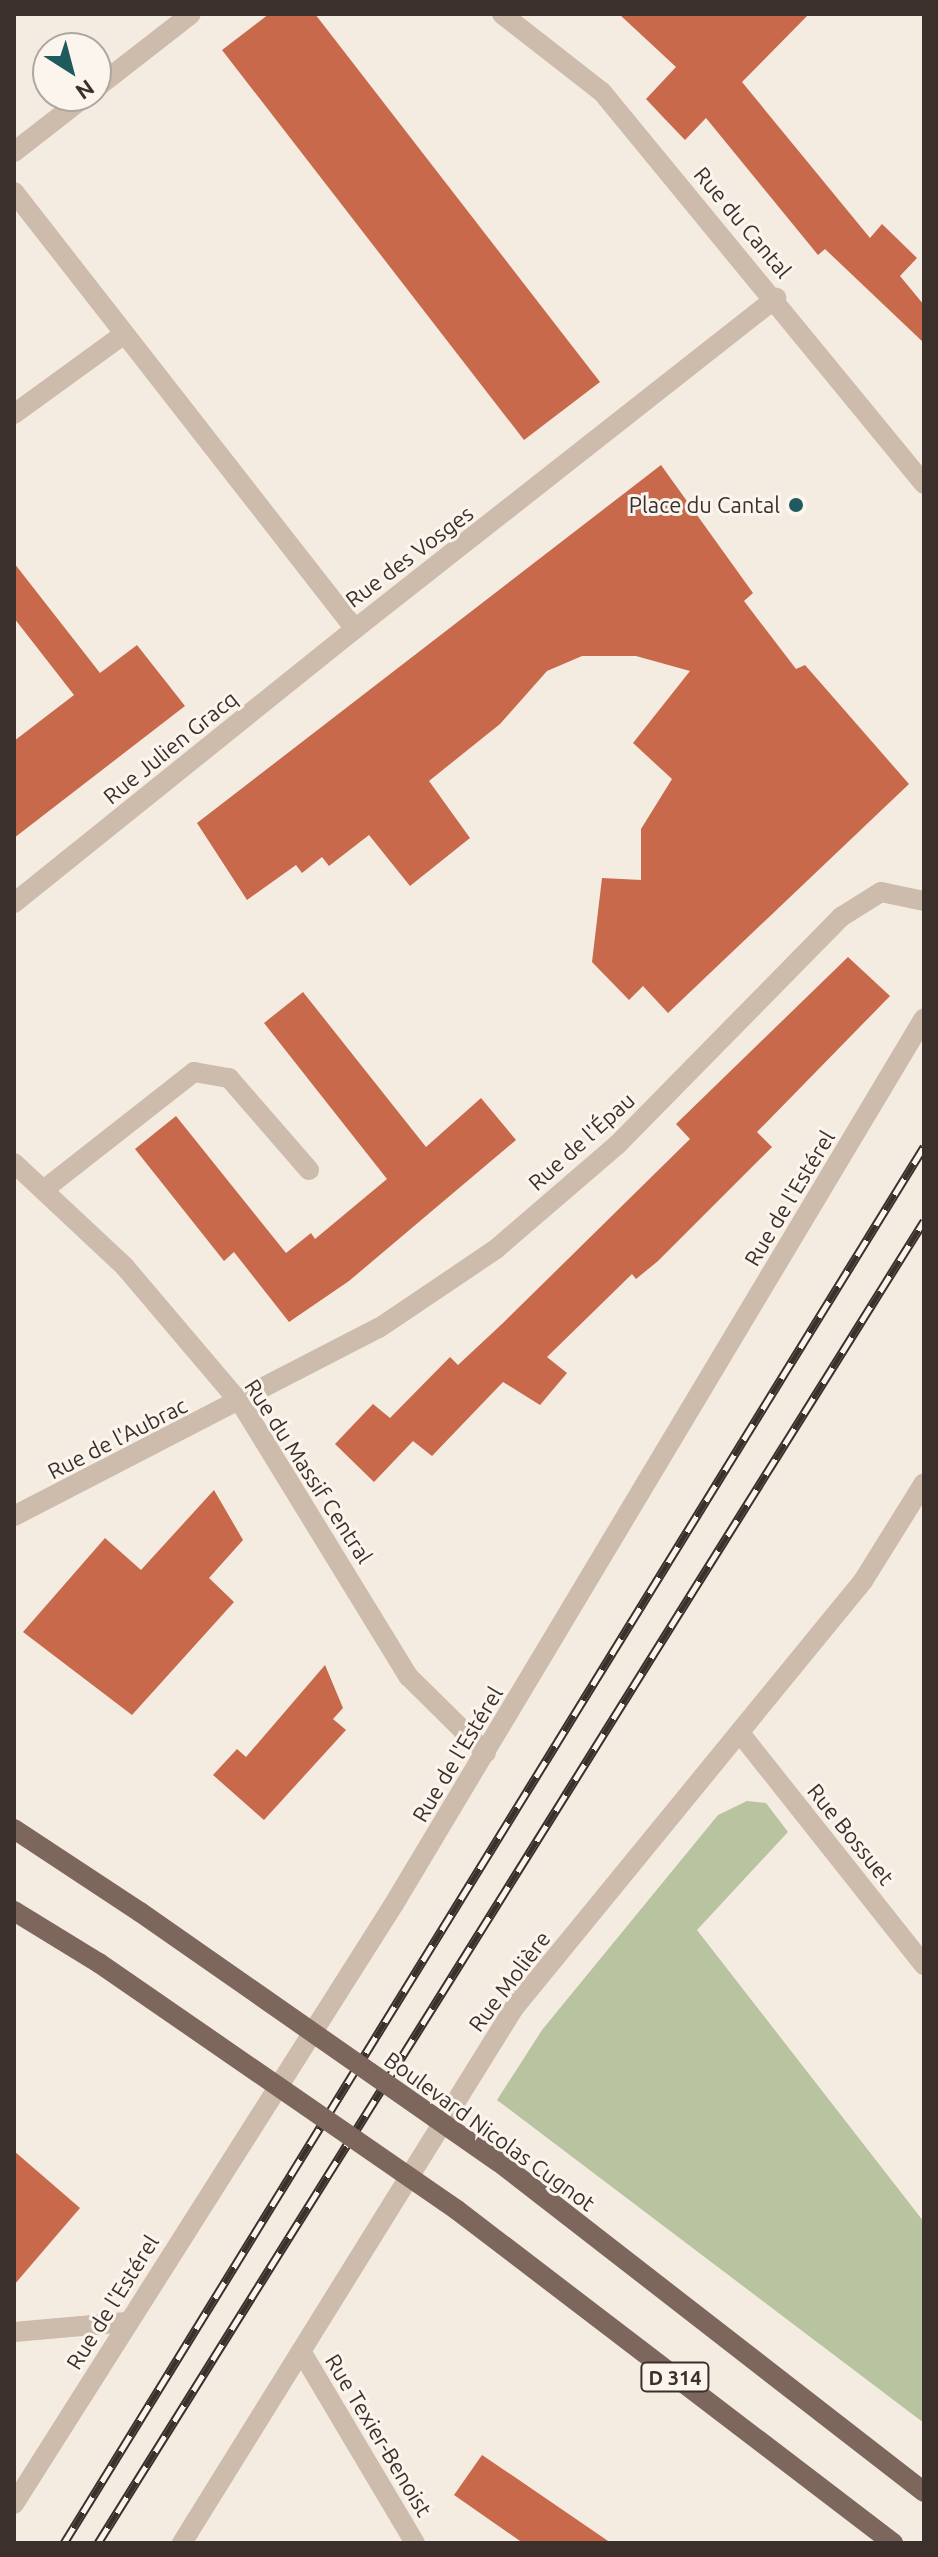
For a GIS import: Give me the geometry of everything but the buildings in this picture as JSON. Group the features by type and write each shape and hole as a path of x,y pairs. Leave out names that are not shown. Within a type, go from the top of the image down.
{"main road":[{"name":"Boulevard Nicolas Cugnot","path":"14,1829 140,1912 499,2162 924,2492"},
{"name":"D 314","path":"14,1911 99,1963 457,2210 893,2543"}],"street":[{"path":"112,76 191,14"},
{"name":"Rue du Cantal","path":"502,14 602,92 776,298 924,484"},
{"path":"14,152 65,112"},
{"name":"Rue des Vosges","path":"14,192 355,629 776,298"},
{"path":"14,414 124,334"},
{"name":"Rue Julien Gracq","path":"14,903 355,629"},
{"name":"Rue de l'Épau","path":"242,1405 379,1328 496,1249 617,1145 841,917 881,892 924,901"},
{"name":"Rue de l'Estérel","path":"14,2504 486,1753 924,1018"},
{"path":"46,1188 194,1072 229,1078 309,1170"},
{"name":"Rue du Massif Central","path":"14,1163 46,1188 242,1405 409,1677 486,1753"},
{"name":"Rue de l'Aubrac","path":"14,1516 242,1405"},
{"name":"Rue Molière","path":"182,2543 514,2008 863,1581 924,1483"},
{"name":"Rue Bossuet","path":"740,1733 924,1965"},
{"path":"14,2332 127,2322"},
{"name":"Rue Texier-Benoist","path":"301,2351 415,2543"}],"green space":[{"path":"747,1801 766,1803 788,1832 697,1930 924,2222 924,2423 497,2100 542,2030 718,1815"}],"railway":[{"path":"64,2543 924,1147"},
{"path":"98,2543 924,1221"}],"place":[{"name":"Place du Cantal","path":"796,505"}]}
